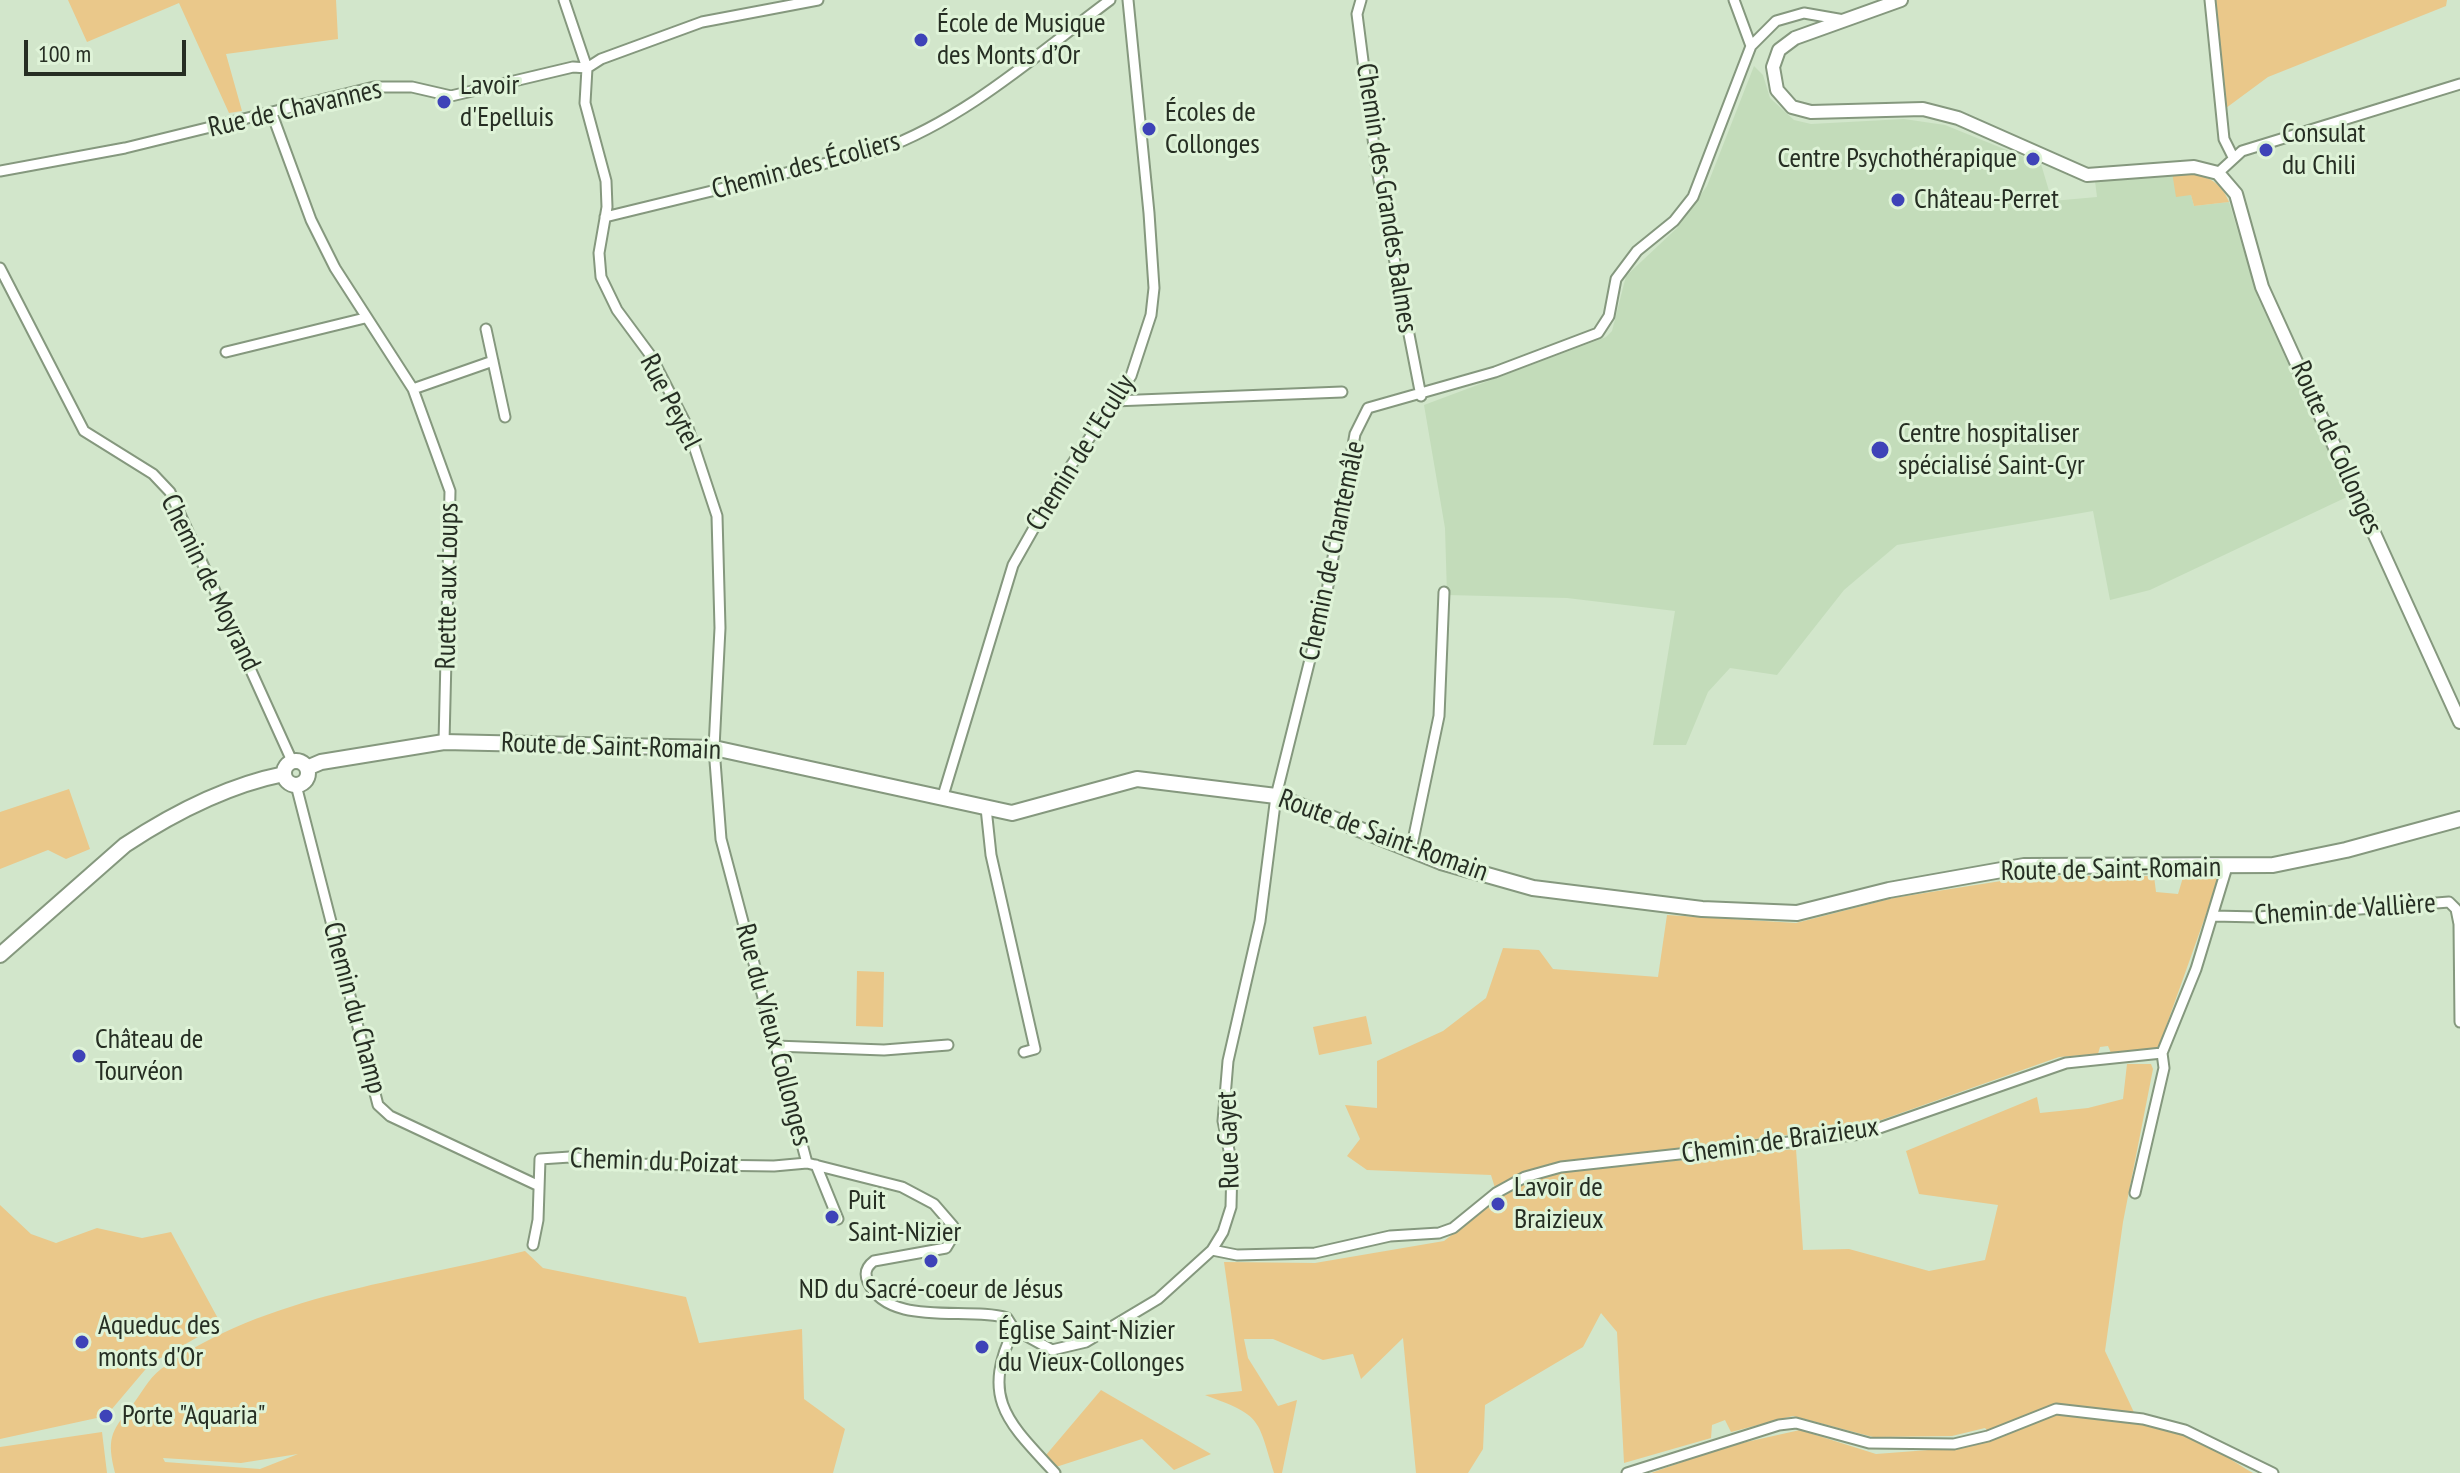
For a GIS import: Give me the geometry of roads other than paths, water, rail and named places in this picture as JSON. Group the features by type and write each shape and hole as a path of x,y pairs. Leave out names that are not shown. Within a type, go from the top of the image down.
{"main road":[{"name":"Route de Saint-Romain","path":"307,768 334,759 444,742 714,748 1012,813 1137,779 1276,796 1411,850 1533,888 1702,909 1797,913 1889,890 2024,866 2227,867 2300,860 2460,819"},
{"path":"0,955 125,845 144,832 301,762 307,768 305,781 296,785 288,781 288,768"}],"street":[{"name":"Rue Peytel","path":"564,0 587,68 585,103 606,181 605,217 599,253 601,277 617,310 651,356 673,399 713,497 717,516 720,628 714,748"},
{"name":"Rue de Chavannes","path":"0,171 125,148 374,87 412,87 451,96 573,67 587,68 702,22 818,0"},
{"name":"Chemin des Écoliers","path":"605,217 880,150 921,135 967,108 1110,0"},
{"name":"Chemin de l'Ecully","path":"942,799 1013,565 1033,527 1131,376 1142,349 1154,288 1128,0"},
{"name":"Chemin des Grandes Balmes","path":"1361,0 1357,14 1377,170 1421,396"},
{"path":"1734,0 1751,46"},
{"path":"1901,0 1795,38 1779,50 1773,67 1777,90 1792,107 1811,112 1923,109 1958,118 2087,175 2194,167 2218,173 2242,151 2381,105 2460,84"},
{"path":"2210,0 2224,139 2233,157"},
{"name":"Chemin de Chantemâle","path":"1276,796 1327,591 1355,434 1368,408 1421,396 1598,333 1609,316 1616,279 1637,251 1674,221 1693,197 1751,46 1776,21 1804,13 1844,20"},
{"name":"Ruette aux Loups","path":"272,114 311,220 365,318 413,389 450,491 444,742"},
{"name":"Route de Collonges","path":"2218,173 2236,194 2262,287 2460,722"},
{"name":"Chemin de Moyrand","path":"0,268 84,431 153,474 170,492 288,768"},
{"path":"226,352 365,318"},
{"path":"486,329 505,417"},
{"path":"413,389 493,361"},
{"path":"1114,401 1342,392"},
{"path":"1411,850 1439,716 1444,592"},
{"name":"Rue du Vieux Collonges","path":"714,748 721,839 775,1046 811,1164 902,1187 934,1204 953,1226 946,1248 874,1261 867,1267 865,1276 872,1290 894,1306 921,1313 988,1313 1007,1318 1014,1329"},
{"name":"Chemin du Champ","path":"296,785 378,1105 390,1116 537,1185"},
{"name":"Rue Gayet","path":"1014,1329 1052,1350 1086,1342 1158,1299 1212,1250 1231,1207 1232,1165 1223,1121 1228,1061 1260,921 1276,796"},
{"path":"986,808 991,855 1035,1049 1024,1052"},
{"path":"2135,1193 2161,1082 2162,1053 2181,1011 2227,867"},
{"name":"Chemin de Vallière","path":"2213,916 2259,917 2449,902 2456,909 2459,924 2460,1022"},
{"path":"775,1046 884,1050 948,1045"},
{"name":"Chemin de Braizieux","path":"1212,1250 1237,1255 1315,1253 1390,1236 1439,1233 1468,1218 1496,1193 1515,1182 1561,1167 1862,1134 2066,1063 2162,1053"},
{"name":"Chemin du Poizat","path":"533,1245 538,1220 540,1159 570,1157 632,1164 811,1164"},
{"path":"811,1164 838,1219"},
{"path":"1014,1329 997,1371 998,1392 1017,1429 1055,1473"},
{"path":"1627,1473 1779,1425 1796,1423 1869,1443 1954,1444 1988,1436 2056,1409 2143,1419 2185,1430 2273,1473"}],"place":[{"name":"École de Musique des Monts d’Or","path":"921,40"},
{"name":"Lavoir d'Epelluis","path":"444,102"},
{"name":"Écoles de Collonges","path":"1149,129"},
{"name":"Consulat du Chili","path":"2266,150"},
{"name":"Centre Psychothérapique","path":"2033,159"},
{"name":"Château-Perret","path":"1898,200"},
{"name":"Centre hospitaliser spécialisé Saint-Cyr","path":"1880,450"},
{"name":"Château de Tourvéon","path":"79,1056"},
{"name":"Lavoir de Braizieux","path":"1498,1204"},
{"name":"Puit Saint-Nizier","path":"832,1217"},
{"name":"ND du Sacré-coeur de Jésus","path":"931,1261"},
{"name":"Aqueduc des monts d'Or","path":"82,1342"},
{"name":"Église Saint-Nizier du Vieux-Collonges","path":"982,1347"},
{"name":"Porte \"Aquaria\"","path":"106,1416"}]}
